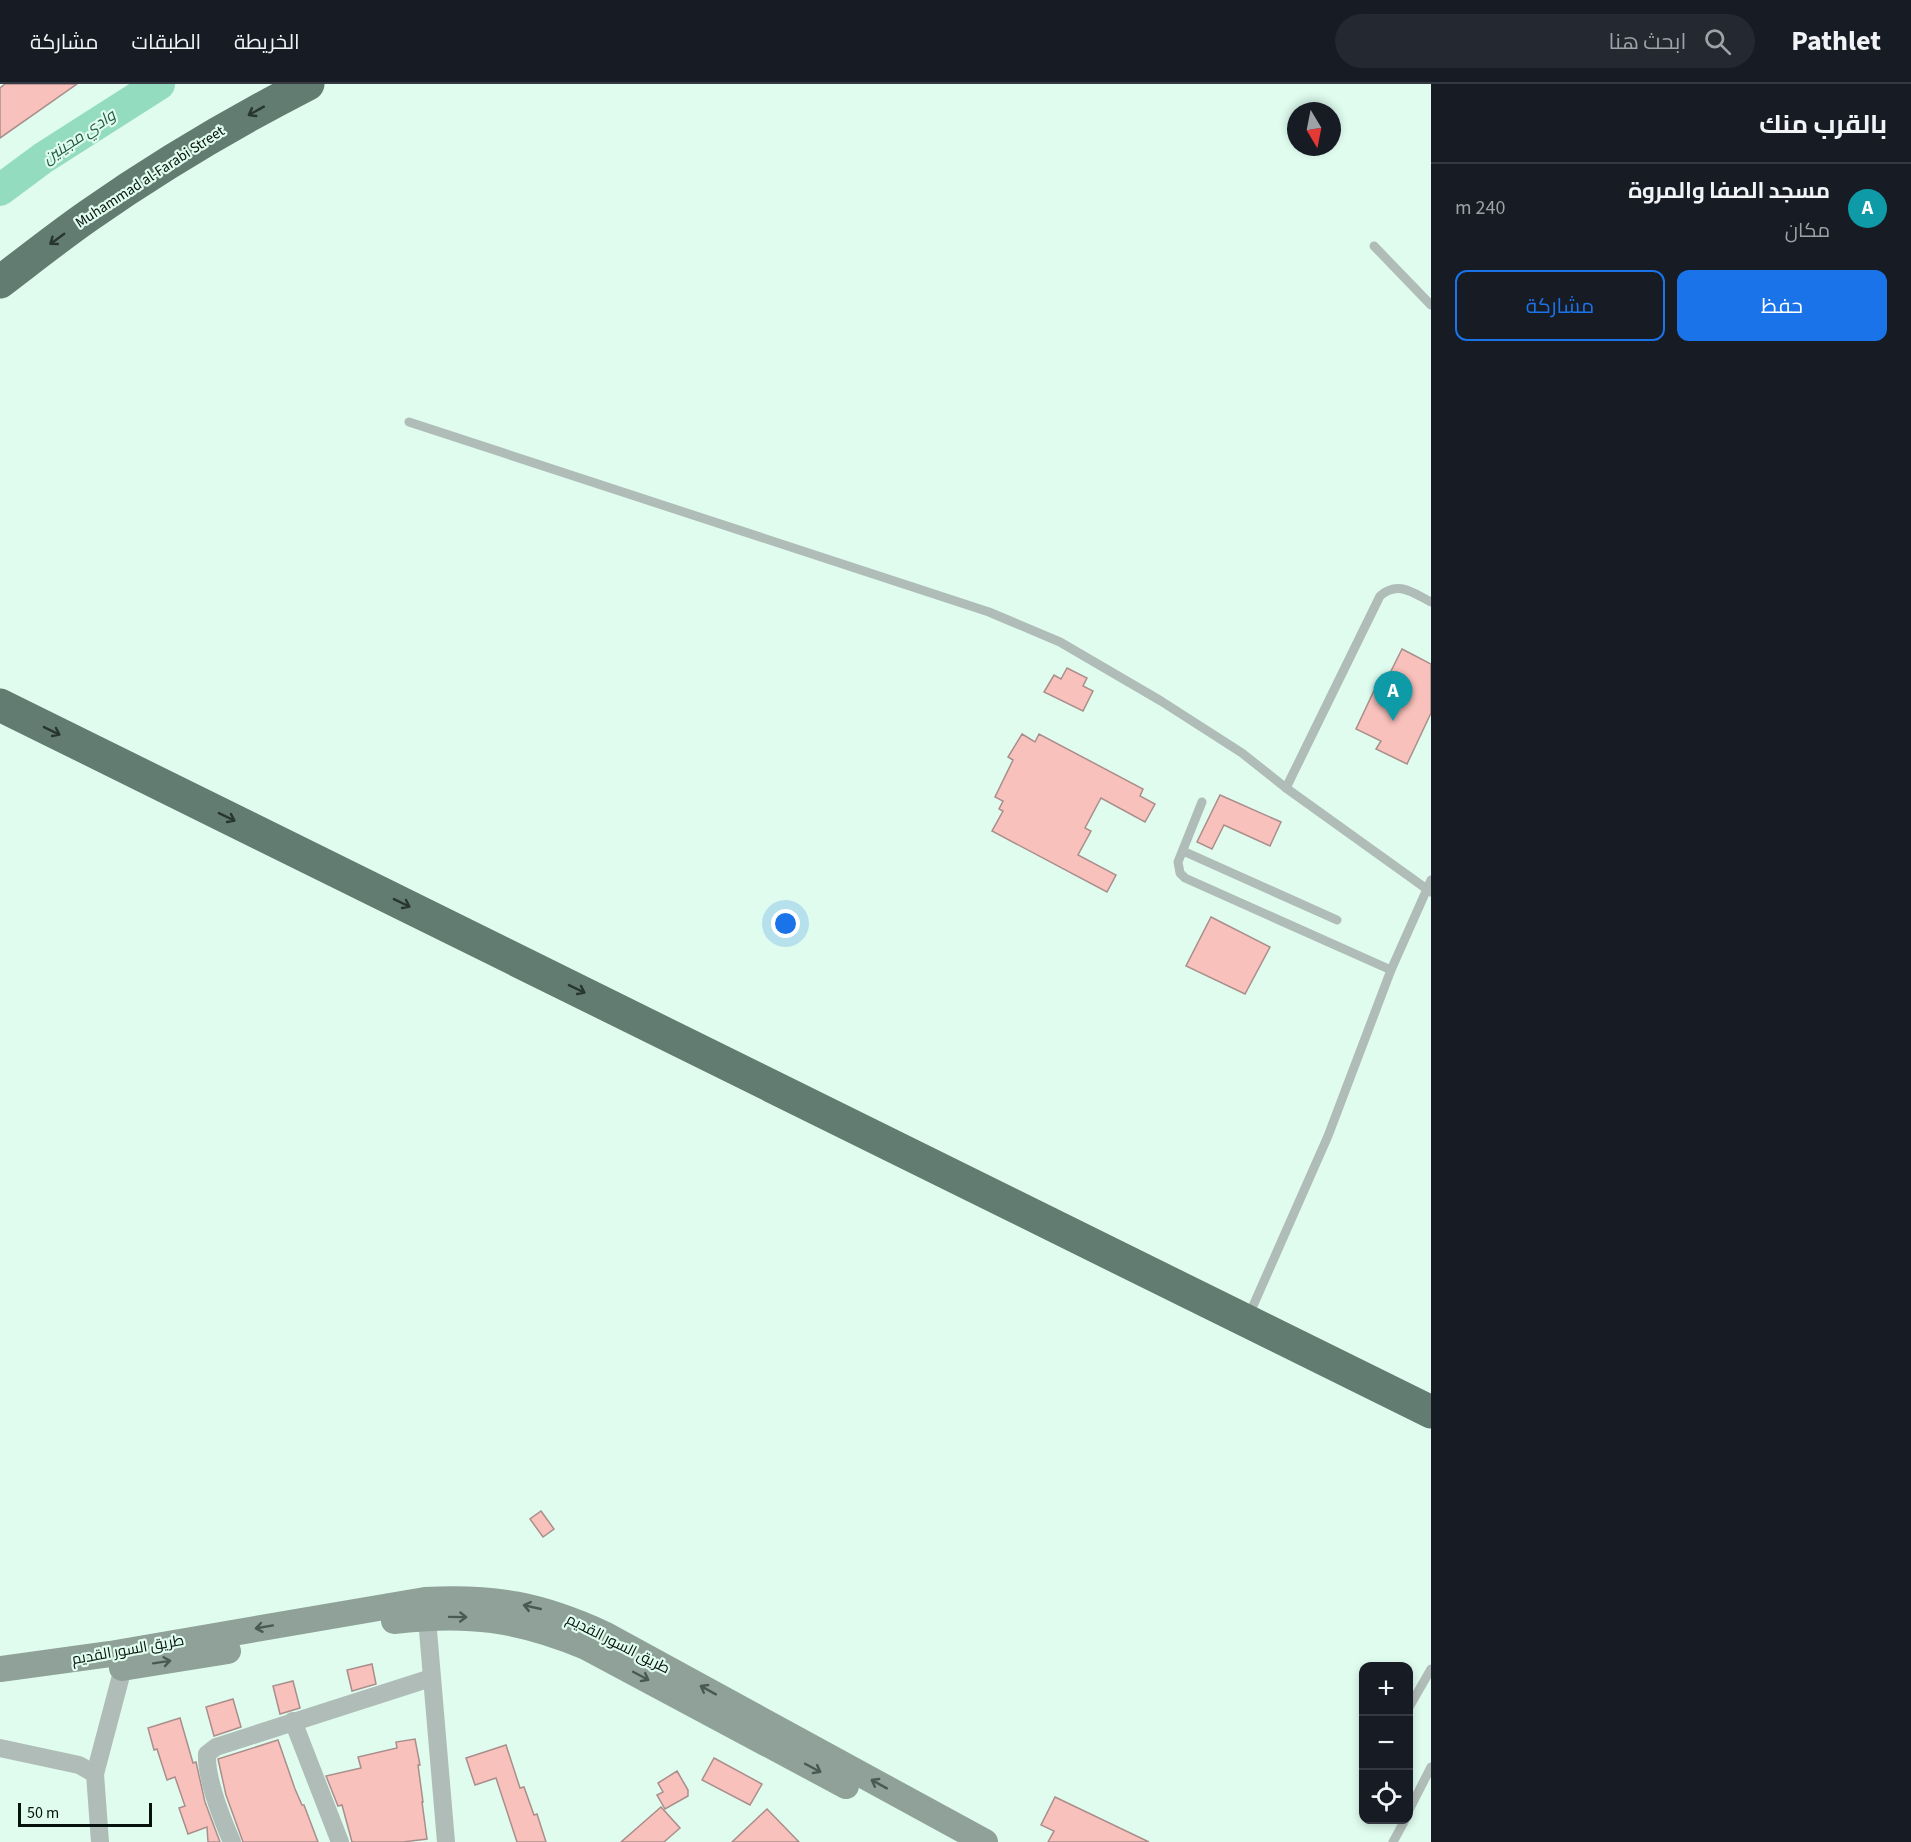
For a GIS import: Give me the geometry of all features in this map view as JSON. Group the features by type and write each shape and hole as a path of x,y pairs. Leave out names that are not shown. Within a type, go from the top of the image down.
{"highway":[{"name":"Muhammad al-Farabi Street","path":"0,282 86,217 148,176 224,129 308,84"},
{"path":"0,705 1431,1412"}],"main road":[{"name":"طريق السور القديم","path":"0,1685 60,1679 123,1668 426,1608 462,1598 499,1600 535,1607 570,1618 604,1634 980,1841"},
{"name":"طريق السور القديم","path":"0,1669 426,1608 460,1617 492,1619 525,1625 586,1647 951,1842"}],"street":[{"path":"426,1608 442,1840"},
{"path":"100,1842 95,1774 123,1668"},
{"path":"232,1842 224,1823 207,1764 207,1754 216,1747 431,1678"},
{"path":"293,1721 340,1842"},
{"path":"0,1748 79,1765 95,1774"}],"lane":[{"path":"1374,246 1431,305"},
{"path":"409,422 1025,626 1094,660 1242,753 1286,788 1429,887 1390,970 1328,1136 1247,1320"},
{"path":"1286,788 1380,596 1387,589 1396,587 1431,602"},
{"path":"1202,802 1178,868 1185,878 1390,970"},
{"path":"1183,851 1337,920"},
{"path":"1413,1701 1431,1669"},
{"path":"1413,1802 1431,1767"},
{"path":"1394,1842 1403,1824"}],"building":[{"path":"5,84 77,84 0,138 0,88"},
{"path":"1402,649 1431,664 1431,713 1407,764 1376,749 1381,741 1356,729 1379,680 1385,683"},
{"path":"1067,668 1087,678 1083,686 1093,691 1083,711 1044,692 1054,675 1061,679"},
{"path":"1022,734 1035,742 1039,734 1143,789 1140,796 1155,804 1145,822 1101,798 1085,828 1091,831 1078,855 1116,875 1107,892 992,831 1003,811 999,809 1003,801 995,797 1013,760 1008,757"},
{"path":"1220,795 1281,822 1270,846 1224,825 1212,849 1197,842"},
{"path":"1211,917 1270,947 1245,994 1186,966"},
{"path":"541,1511 554,1529 543,1537 530,1519"},
{"path":"372,1664 376,1684 352,1691 347,1670"},
{"path":"293,1681 300,1708 280,1714 273,1686"},
{"path":"233,1699 241,1727 214,1736 206,1707"},
{"path":"180,1718 193,1763 196,1762 205,1802 220,1842 208,1842 207,1827 188,1834 179,1808 185,1806 175,1777 167,1780 157,1749 154,1750 148,1728"},
{"path":"415,1739 420,1765 418,1765 427,1839 403,1842 352,1842 342,1805 338,1806 326,1776 361,1768 358,1757 397,1748 396,1742"},
{"path":"278,1740 295,1789 304,1805 318,1842 243,1842 226,1795 218,1759"},
{"path":"506,1745 520,1788 524,1787 534,1815 537,1814 546,1842 517,1842 496,1778 475,1785 466,1758"},
{"path":"714,1758 762,1784 750,1805 702,1780"},
{"path":"677,1771 688,1790 688,1796 665,1809 657,1795 663,1792 658,1783"},
{"path":"1055,1797 1149,1842 1048,1842 1054,1831 1041,1825"},
{"path":"661,1807 680,1828 664,1842 621,1842"},
{"path":"767,1809 799,1842 732,1842"}],"waterway":[{"name":"وادي مجينين","path":"0,190 43,158 159,84"}],"place":[{"name":"مسجد الصفا والمروة","path":"1393,721"}]}
